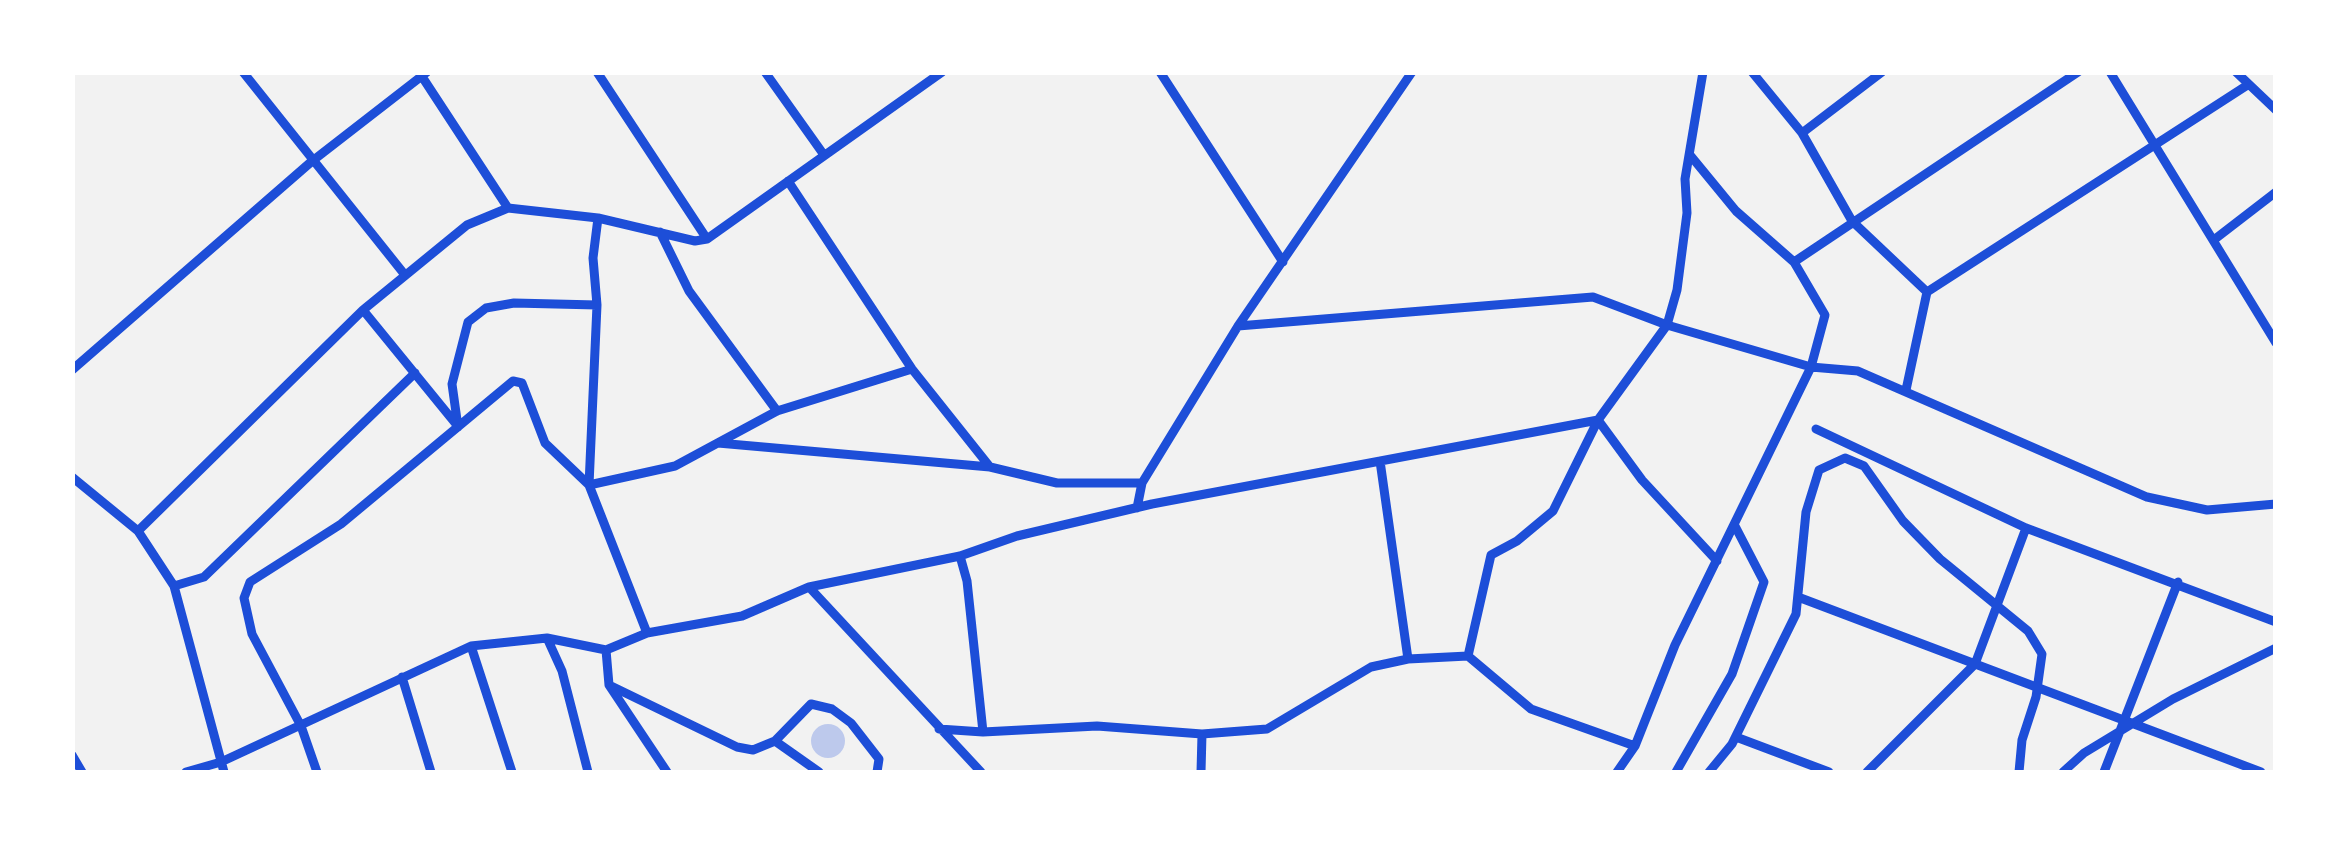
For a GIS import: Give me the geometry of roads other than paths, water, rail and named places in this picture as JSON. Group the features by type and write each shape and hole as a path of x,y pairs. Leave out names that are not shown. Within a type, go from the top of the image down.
{"street":[{"path":"243,72 405,276"},
{"path":"597,72 707,239"},
{"path":"766,72 824,155"},
{"path":"138,531 363,310 467,224 508,208 598,218 695,241 707,239 942,72"},
{"path":"1160,72 1283,262"},
{"path":"1138,508 1142,484 1238,326 1412,72"},
{"path":"1468,656 1492,555 1517,541 1553,511 1598,420 1667,325 1677,290 1690,155 1704,72"},
{"path":"1752,72 1802,133 1852,222 1927,292"},
{"path":"1802,133 1882,72"},
{"path":"1794,262 2078,72"},
{"path":"2110,72 2216,238 2276,343"},
{"path":"2236,72 2246,86 2276,110"},
{"path":"72,370 311,162 423,74 508,208"},
{"path":"1906,390 1927,292 2246,86"},
{"path":"1617,772 1635,746 1675,645 1812,367 1825,315 1794,262 1736,211 1690,155"},
{"path":"788,181 912,369 990,467"},
{"path":"2216,238 2276,192"},
{"path":"598,218 593,258 597,305 589,485 647,633"},
{"path":"660,232 689,290 778,412"},
{"path":"1238,326 1593,297 1667,325 1812,367 1858,371 2147,497 2208,510 2276,504"},
{"path":"458,427 452,384 468,322 486,308 514,303 597,305"},
{"path":"363,310 458,427"},
{"path":"589,485 675,466 778,412 912,369"},
{"path":"174,586 204,576 415,373"},
{"path":"318,772 301,726 252,634 244,598 250,582 341,524 513,380 522,383 544,443 589,485"},
{"path":"186,772 222,767 471,646 547,638 606,650 647,633 742,616 809,587 960,556 1017,536 1246,484 1598,420"},
{"path":"1598,420 1642,480 1717,562"},
{"path":"1816,429 2026,528 2276,622"},
{"path":"714,443 990,467 1057,484 1142,484"},
{"path":"1709,772 1736,737 1783,642 1798,597 1806,512 1819,470 1845,458 1864,466 1903,521 1940,559 2028,631 2042,654 2022,740 2019,772"},
{"path":"1380,461 1408,659"},
{"path":"72,477 138,531 174,586 222,767"},
{"path":"1676,772 1732,674 1764,582 1735,526"},
{"path":"1867,772 1975,664 2026,528"},
{"path":"960,556 983,732"},
{"path":"2104,772 2126,725 2178,582"},
{"path":"809,587 981,772"},
{"path":"1798,597 2126,725 2260,772"},
{"path":"547,638 562,671 588,772"},
{"path":"471,646 512,772"},
{"path":"2063,772 2084,752 2126,725 2276,648"},
{"path":"606,650 609,685 667,772"},
{"path":"939,729 983,732 1097,726 1202,734 1268,729 1371,667 1408,659 1468,656 1531,710 1635,746"},
{"path":"402,677 431,772"},
{"path":"609,685 753,750 775,741 811,704 832,709 852,723 879,759 877,772"},
{"path":"1201,772 1202,734"},
{"path":"1736,737 1829,772"},
{"path":"775,741 819,772"},
{"path":"72,755 82,772"}]}
